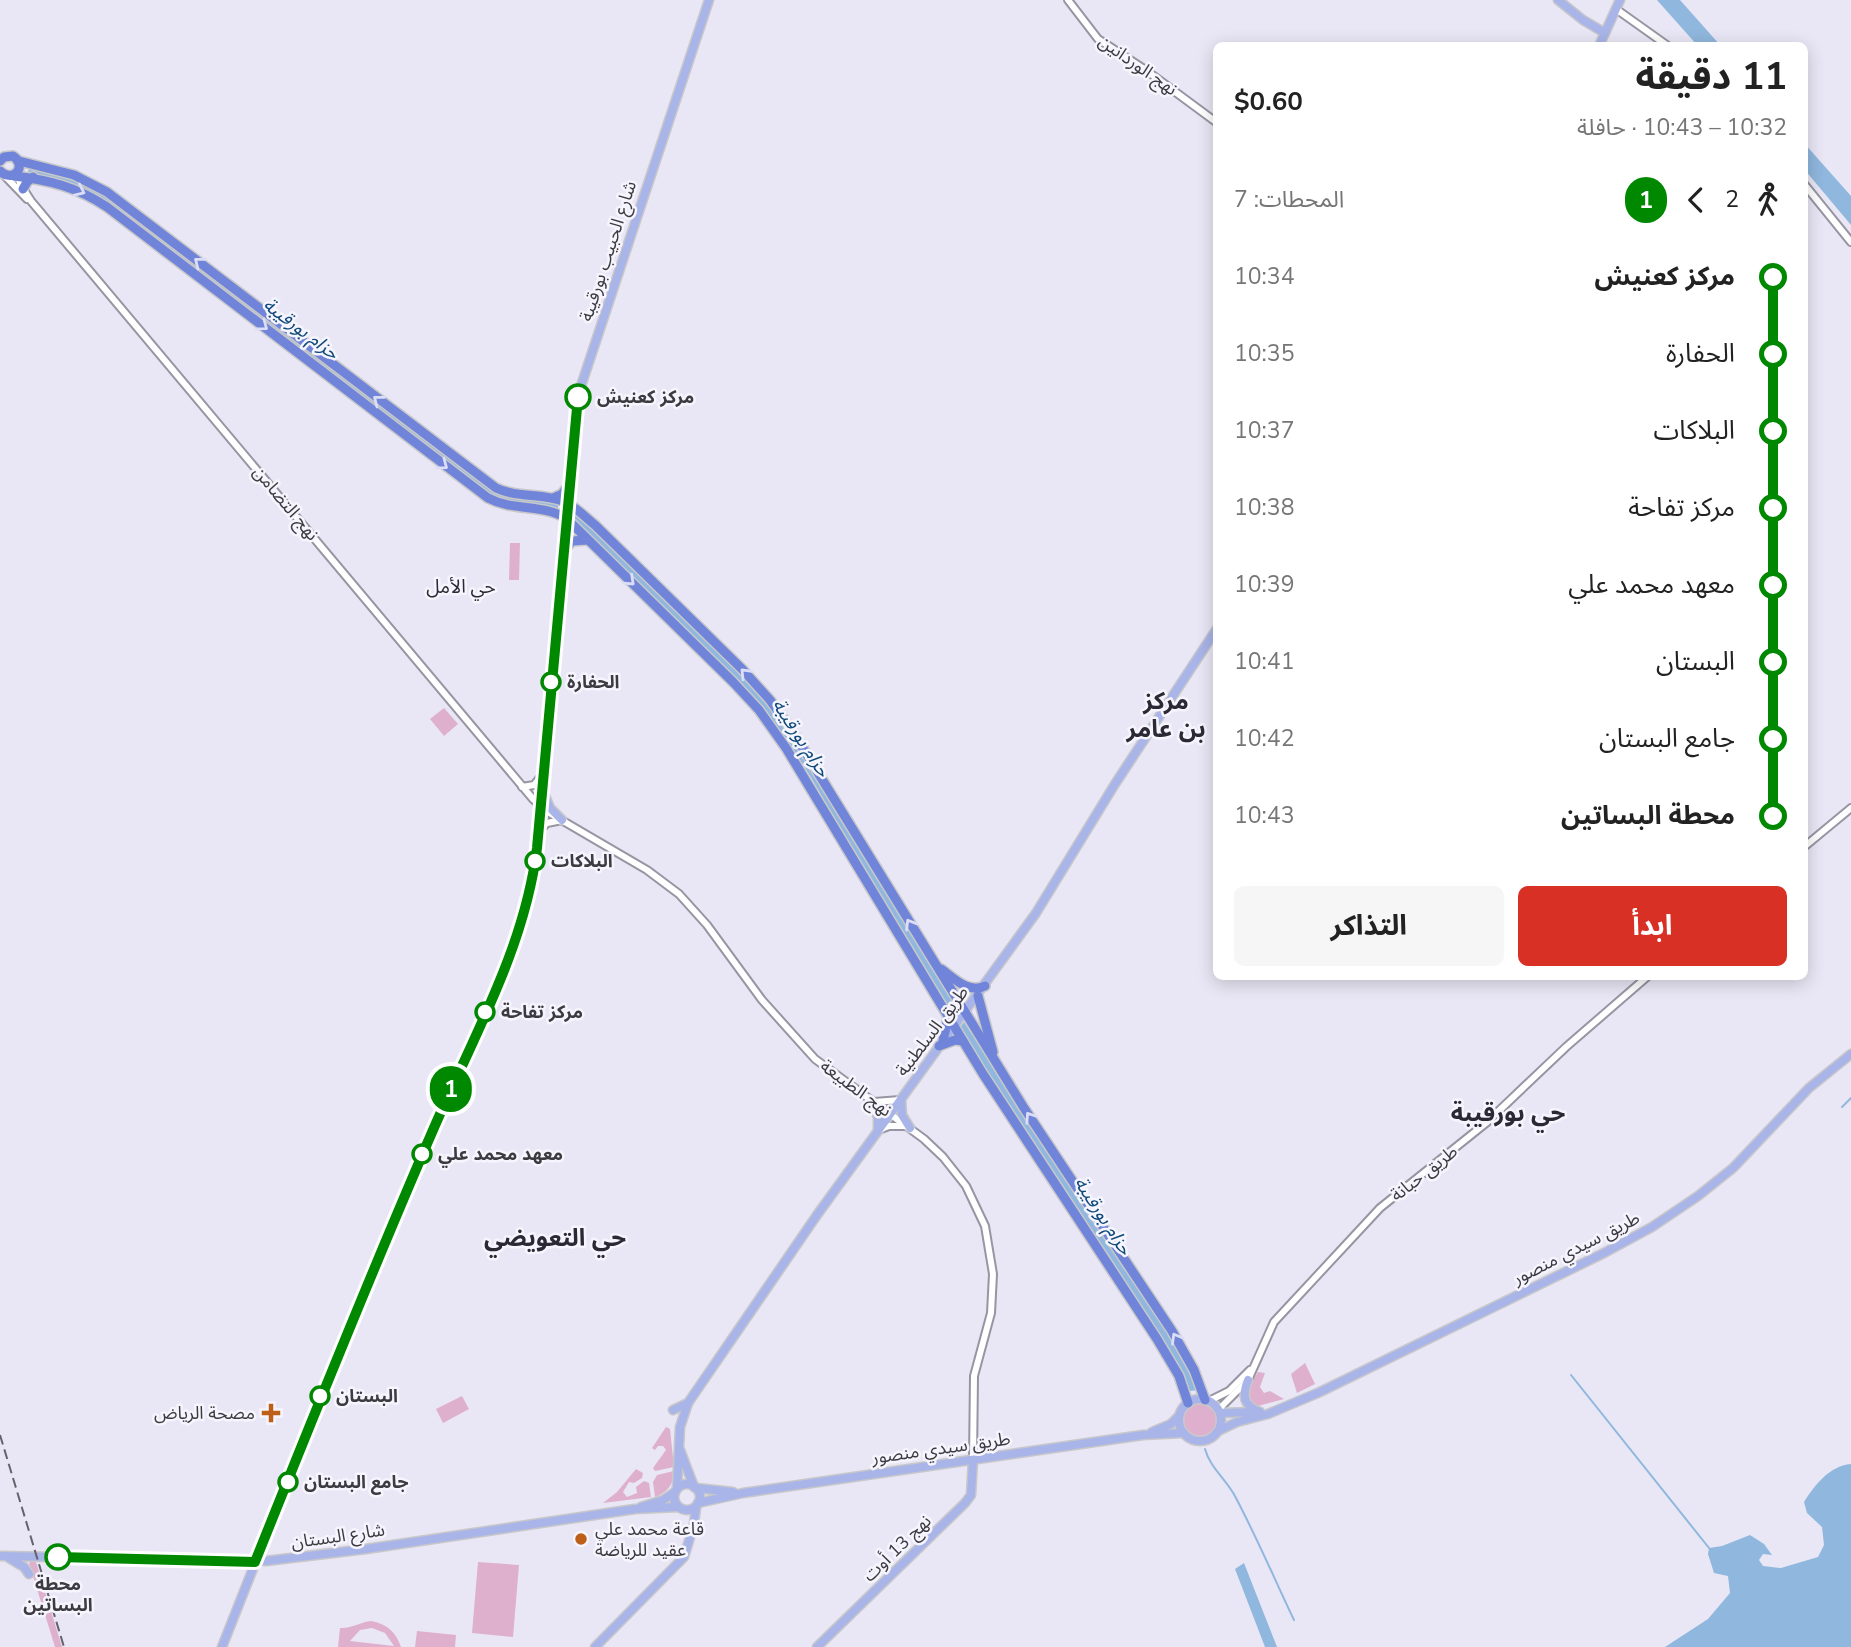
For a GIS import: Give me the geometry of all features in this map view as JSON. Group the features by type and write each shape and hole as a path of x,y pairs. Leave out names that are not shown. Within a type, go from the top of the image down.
{"highway":[{"path":"2,157 14,156 11,172"},
{"path":"11,172 73,188 107,207 488,498 508,506 549,510 566,518 725,673 767,721 798,768 954,1027 1157,1339 1179,1376 1188,1403"},
{"path":"11,172 74,175 107,192 496,488 521,496 552,498 567,503 595,525 742,669 769,700 804,750 995,1061 1172,1331 1207,1400"},
{"path":"23,190 33,177"},
{"path":"552,498 562,494 569,485"},
{"path":"563,552 572,541 589,541"},
{"path":"936,966 970,988 985,986"},
{"path":"978,996 995,1061"},
{"path":"941,1043 948,1017"},
{"path":"941,1043 963,1041"}],"main road":[{"name":"شارع الحبيب بورقيبة","path":"222,1647 353,1315 504,969 527,903 533,877 577,408 585,370 709,0"},
{"path":"1558,0 1605,33"},
{"path":"1601,42 1620,0"},
{"name":"طريق السلطنية","path":"676,1490 680,1427 688,1403 817,1215 1036,913 1115,784 1213,635"},
{"path":"541,786 550,808 562,820"},
{"name":"طريق سيدي منصور","path":"1218,1431 1320,1392 1498,1306 1652,1227 1733,1168 1809,1088 1851,1054"},
{"path":"900,1100 902,1115 909,1127"},
{"path":"872,1101 879,1130"},
{"path":"1248,1380 1244,1398 1250,1408 1259,1412"},
{"path":"1207,1400 1219,1411 1221,1422 1218,1431 1211,1438 1192,1440 1183,1433 1179,1416 1188,1403 1207,1400"},
{"path":"673,1410 688,1403"},
{"name":"طريق سيدي منصور","path":"1219,1411 1275,1411"},
{"name":"طريق سيدي منصور","path":"1143,1435 1171,1424 1179,1416"},
{"name":"طريق سيدي منصور","path":"697,1505 743,1493 1143,1435 1183,1433"},
{"name":"طريق السلطنية","path":"680,1450 695,1488"},
{"name":"نهج 13 أوت","path":"817,1647 965,1503 971,1495 973,1460"},
{"path":"595,1647 679,1563 686,1552 700,1495 695,1488 687,1484 676,1490 674,1500 690,1524 690,1535"},
{"name":"طريق سيدي منصور","path":"695,1488 743,1493"},
{"name":"شارع البستان","path":"635,1510 663,1500 676,1490"},
{"path":"680,1508 689,1510 697,1505"},
{"name":"شارع البستان","path":"3,1556 255,1562 366,1549 635,1510 680,1508"},
{"path":"3,1556 21,1565 29,1574"}],"street":[{"name":"نهج الوردانين","path":"1068,0 1098,39 1213,120"},
{"path":"1615,9 1662,42"},
{"name":"نهج التضامن","path":"11,172 31,201 539,806"},
{"name":"نهج التضامن","path":"11,172 16,190 31,201"},
{"path":"1808,189 1851,242"},
{"path":"522,787 534,785 542,775"},
{"name":"نهج الطبيعة","path":"539,806 648,870 678,894 699,916 762,1000 815,1059 909,1127 943,1157 966,1186 982,1218 990,1247 993,1273 990,1313 974,1376 973,1460"},
{"path":"1808,844 1851,808"},
{"path":"537,832 547,823 562,820"},
{"name":"طريق حبانة","path":"1219,1411 1248,1380 1274,1322 1380,1208 1486,1123 1566,1047 1643,980"},
{"path":"872,1101 900,1100"},
{"path":"879,1130 889,1126 909,1127"},
{"name":"طريق حبانة","path":"1207,1400 1237,1384 1255,1362"}],"shaded area":[{"path":"510,543 520,543 519,580 509,580"},
{"path":"444,708 458,724 444,736 430,719"},
{"path":"1305,1363 1315,1384 1297,1393 1291,1374"},
{"path":"1258,1372 1265,1373 1260,1387 1264,1393 1270,1391 1284,1399 1254,1407 1248,1394"},
{"path":"462,1396 469,1409 443,1423 436,1409"},
{"path":"1200,1404 1211,1409 1216,1420 1211,1431 1200,1436 1189,1431 1184,1420 1189,1409"},
{"path":"666,1427 670,1429 674,1467 655,1471 653,1468 666,1450 663,1446 658,1446 655,1450 652,1448"},
{"path":"636,1469 643,1473 642,1478 634,1483 629,1482 623,1492 627,1497 637,1493 636,1487 644,1481 649,1483 651,1497 603,1503 617,1492"},
{"path":"674,1471 669,1487 655,1497 653,1482 657,1475"},
{"path":"32,1560 36,1562 62,1647 55,1647 29,1563"},
{"path":"478,1562 519,1565 513,1637 472,1633"},
{"path":"371,1621 390,1630 401,1647 338,1647 340,1628","holes":["372,1628 385,1633 394,1646 350,1641 360,1630"]},
{"path":"417,1631 456,1635 455,1647 415,1647"}],"water":[{"path":"1657,0 1680,0 1717,42 1694,42"},
{"path":"1808,148 1851,196 1851,225 1808,174"},
{"path":"29,167 60,173 99,190 488,486 558,503 558,509 490,497 110,206 65,182 28,173"},
{"path":"573,512 587,522 760,692 788,732 960,1013 955,1019 846,844 806,769 770,717 757,700 572,518"},
{"path":"964,1022 1186,1361 1198,1390 1190,1391 1172,1355 959,1029"},
{"path":"1851,1464 1851,1647 1665,1647 1708,1619 1730,1593 1728,1576 1714,1573 1708,1554 1709,1548 1750,1535 1764,1544 1772,1555 1763,1554 1759,1560 1763,1566 1781,1568 1818,1557 1824,1545 1822,1527 1807,1513 1804,1502 1829,1472"},
{"path":"1244,1563 1277,1647 1265,1647 1235,1569"}],"waterway":[{"path":"1842,1107 1851,1098"},
{"path":"1571,1375 1709,1548"},
{"name":"حزام بورقيبة","path":"1205,1449 1236,1498 1294,1620"}],"railway":[{"path":"0,1435 64,1647"}],"bus line":[{"name":"1","path":"58,1557 255,1562 350,1322 504,969 527,903 537,848 578,397"}],"place":[{"name":"مركز كعنيش","path":"578,397"},
{"name":"الحفارة","path":"551,682"},
{"name":"البلاكات","path":"535,861"},
{"name":"مركز تفاحة","path":"485,1012"},
{"name":"معهد محمد علي","path":"422,1154"},
{"name":"البستان","path":"320,1396"},
{"name":"مصحة الرياض","path":"271,1413"},
{"name":"جامع البستان","path":"288,1482"},
{"name":"قاعة محمد علي عقيد للرياضة","path":"581,1539"},
{"name":"محطة البساتين","path":"58,1557"}],"district":[{"name":"حي الأمل","path":"461,587"},
{"name":"مركز بن عامر","path":"1166,715"},
{"name":"حي بورقيبة","path":"1508,1113"},
{"name":"حي التعويضي","path":"555,1238"}]}
